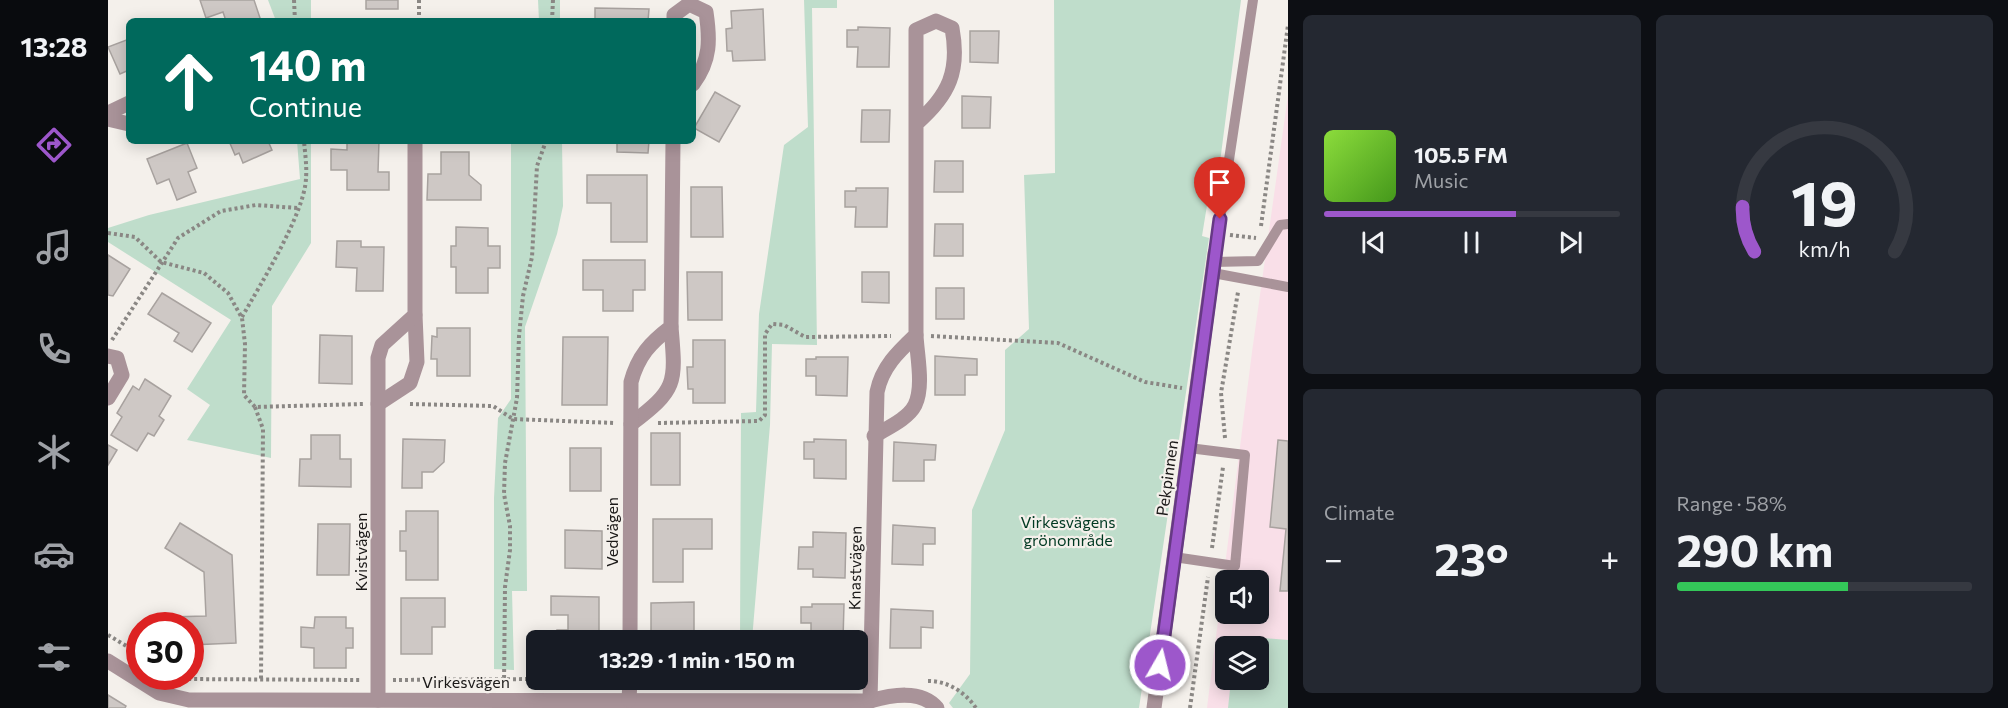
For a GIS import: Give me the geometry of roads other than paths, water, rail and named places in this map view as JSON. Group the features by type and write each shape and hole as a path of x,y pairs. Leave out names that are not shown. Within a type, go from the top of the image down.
{"street":[{"path":"674,18 674,15 689,4 706,12 711,42 700,75 696,80"},
{"path":"874,436 902,419 915,406 918,388 916,30 936,21 952,28 955,43 952,79 937,106 917,123"},
{"path":"108,113 126,104"},
{"path":"108,119 126,123"},
{"path":"378,404 410,383 417,362 415,315 417,144"},
{"path":"631,424 655,406 671,386 675,373 671,327 673,144"},
{"name":"Pekpinnen","path":"1154,708 1214,263"},
{"name":"Kvistvägen","path":"378,700 378,358 382,345 415,315"},
{"name":"Vedvägen","path":"630,630 631,382 636,366 649,344 671,327"},
{"name":"Knastvägen","path":"870,701 874,436 881,374 901,349 916,335"},
{"path":"108,356 117,358 122,375 108,398"},
{"name":"Virkesvägen","path":"108,661 159,693 189,700 870,701 896,694 931,700 937,708"},
{"path":"629,700 630,690"}],"lane":[{"path":"1214,263 1253,0"},
{"path":"1214,263 1258,261 1280,225 1288,224"},
{"path":"1214,263 1245,279 1288,287"},
{"path":"1174,557 1234,566 1245,454 1189,448"}],"park label":[{"name":"Virkesvägens grönområde","path":"1068,531"}]}
